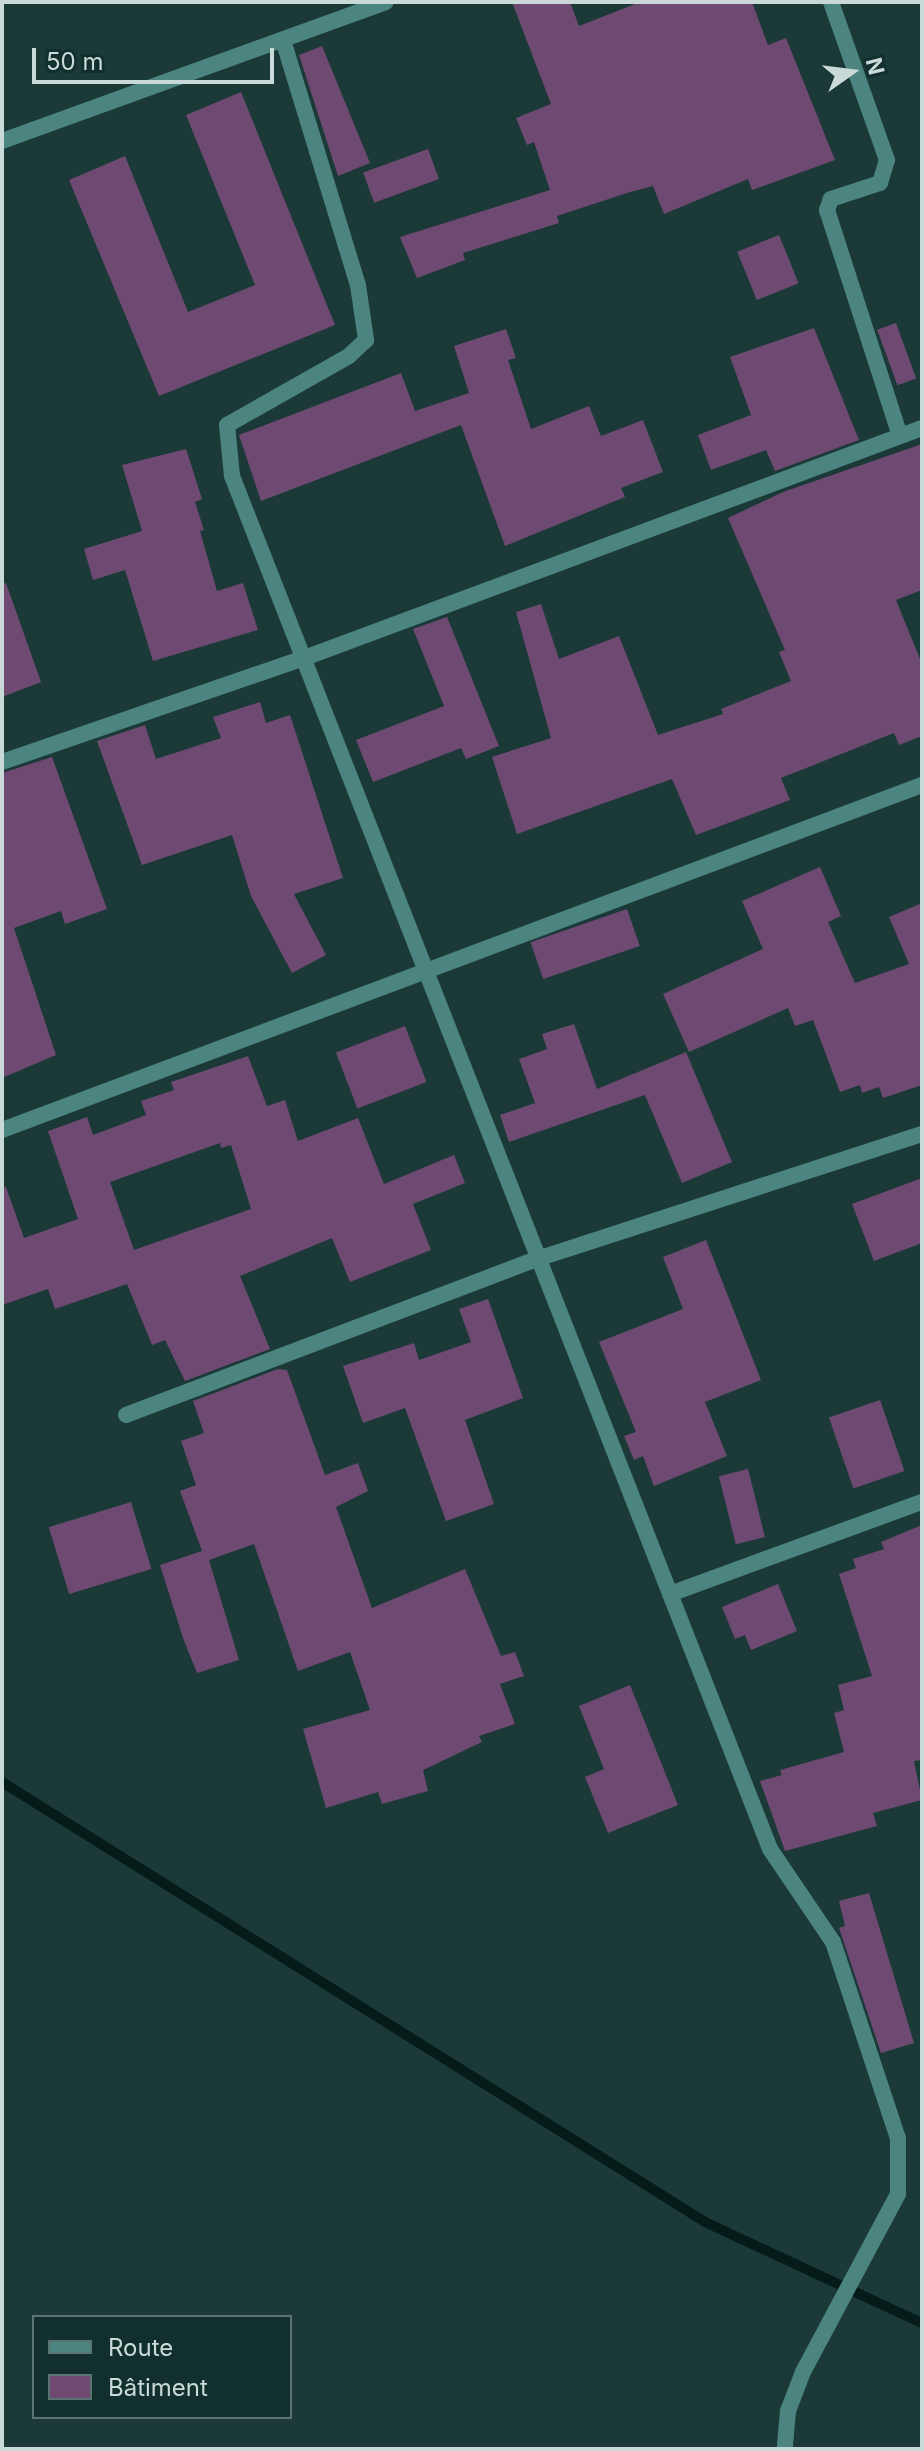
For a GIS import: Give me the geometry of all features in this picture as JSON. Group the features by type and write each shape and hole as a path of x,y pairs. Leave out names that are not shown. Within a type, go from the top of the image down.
{"street":[{"path":"2,141 386,2"},
{"path":"831,2 887,172 880,183 831,199 827,210 900,436"},
{"path":"283,40 365,316 366,340 349,356 227,425 232,476 307,657 425,971 770,1849 833,1942 901,2162 898,2194 803,2372 788,2411 785,2449"},
{"path":"2,762 307,657 922,428"},
{"path":"2,1130 922,785"},
{"path":"126,1415 537,1259 922,1134"},
{"path":"670,1594 922,1502"}],"building":[{"path":"512,2 570,2 579,26 640,2 752,2 768,45 786,38 835,160 752,190 748,179 664,214 653,186 630,192 557,216 559,223 463,253 465,260 417,278 400,237 550,190 534,142 527,145 516,118 551,104"},
{"path":"322,46 370,163 338,176 299,55"},
{"path":"241,92 335,325 159,396 69,180 125,156 188,312 255,285 186,115"},
{"path":"428,149 439,179 374,203 363,173"},
{"path":"779,235 798,283 757,300 737,252"},
{"path":"896,323 916,378 897,385 877,330"},
{"path":"814,328 859,440 775,471 766,450 711,470 698,435 751,415 730,357"},
{"path":"506,329 516,358 508,360 531,429 589,406 601,436 643,420 663,472 621,488 625,497 505,546 461,425 261,501 239,435 401,373 415,411 469,393 454,346"},
{"path":"922,444 922,590 896,600 922,664 922,736 899,745 894,733 781,778 790,800 696,835 672,779 517,834 492,757 551,738 516,612 541,604 559,659 619,636 658,735 723,714 721,709 791,681 779,652 785,650 728,518 783,492"},
{"path":"186,449 202,499 195,502 217,591 243,583 258,630 153,661 125,570 93,580 84,549 142,531 122,465"},
{"path":"6,583 41,682 2,697 2,584"},
{"path":"447,617 499,746 466,759 461,748 373,782 356,740 444,706 413,629"},
{"path":"260,702 266,723 290,715 343,878 294,894 326,955 292,973 251,896 232,835 142,865 97,741 145,725 156,759 221,738 213,717"},
{"path":"52,757 107,909 65,924 61,911 14,928 56,1055 2,1078 2,773"},
{"path":"820,867 841,916 828,922 855,983 909,964 889,917 922,903 922,1085 883,1098 879,1087 862,1093 860,1085 840,1092 813,1020 795,1026 788,1008 689,1052 663,994 763,949 742,901"},
{"path":"627,909 640,946 543,979 531,942"},
{"path":"574,1024 597,1089 686,1052 732,1162 682,1183 645,1095 509,1142 500,1115 535,1103 519,1059 547,1049 542,1034"},
{"path":"405,1026 427,1082 357,1109 336,1053"},
{"path":"248,1056 267,1106 285,1100 298,1141 358,1118 384,1184 454,1155 465,1183 413,1204 431,1250 350,1282 332,1238 240,1276 270,1349 185,1381 165,1340 152,1345 127,1284 55,1309 48,1289 2,1305 2,1188 6,1187 24,1238 78,1219 48,1131 87,1117 93,1135 146,1115 141,1101 174,1090 171,1082","holes":["220,1143 221,1148 231,1145 251,1209 134,1250 110,1182"]},
{"path":"922,1178 922,1243 874,1261 852,1204"},
{"path":"706,1240 761,1380 705,1402 727,1456 654,1486 643,1456 634,1460 624,1436 636,1432 599,1342 683,1309 663,1257"},
{"path":"488,1299 523,1398 465,1420 494,1504 446,1521 405,1408 363,1423 343,1366 414,1343 419,1360 471,1342 459,1309"},
{"path":"278,1369 287,1370 325,1475 358,1463 368,1491 336,1507 372,1608 465,1569 501,1656 515,1652 524,1676 500,1684 515,1724 479,1736 482,1742 423,1770 428,1791 382,1804 378,1792 326,1808 303,1729 370,1710 350,1652 298,1671 254,1544 209,1560 239,1660 197,1673 183,1638 160,1565 202,1551 180,1491 196,1485 181,1441 204,1433 193,1401"},
{"path":"880,1400 904,1471 853,1488 829,1418"},
{"path":"748,1469 765,1537 736,1544 719,1476"},
{"path":"131,1502 151,1569 69,1594 49,1527"},
{"path":"922,1525 922,1760 914,1761 922,1800 873,1813 877,1826 785,1851 760,1781 782,1775 780,1770 844,1752 834,1713 844,1710 838,1685 872,1676 839,1574 856,1568 853,1559 884,1549 881,1542"},
{"path":"778,1584 797,1631 751,1650 745,1635 735,1639 722,1607"},
{"path":"630,1685 678,1805 608,1833 585,1777 604,1769 579,1706"},
{"path":"869,1893 914,2043 881,2053 839,1928 845,1926 839,1901"}],"waterway":[{"path":"2,1782 705,2222 922,2323"}]}
